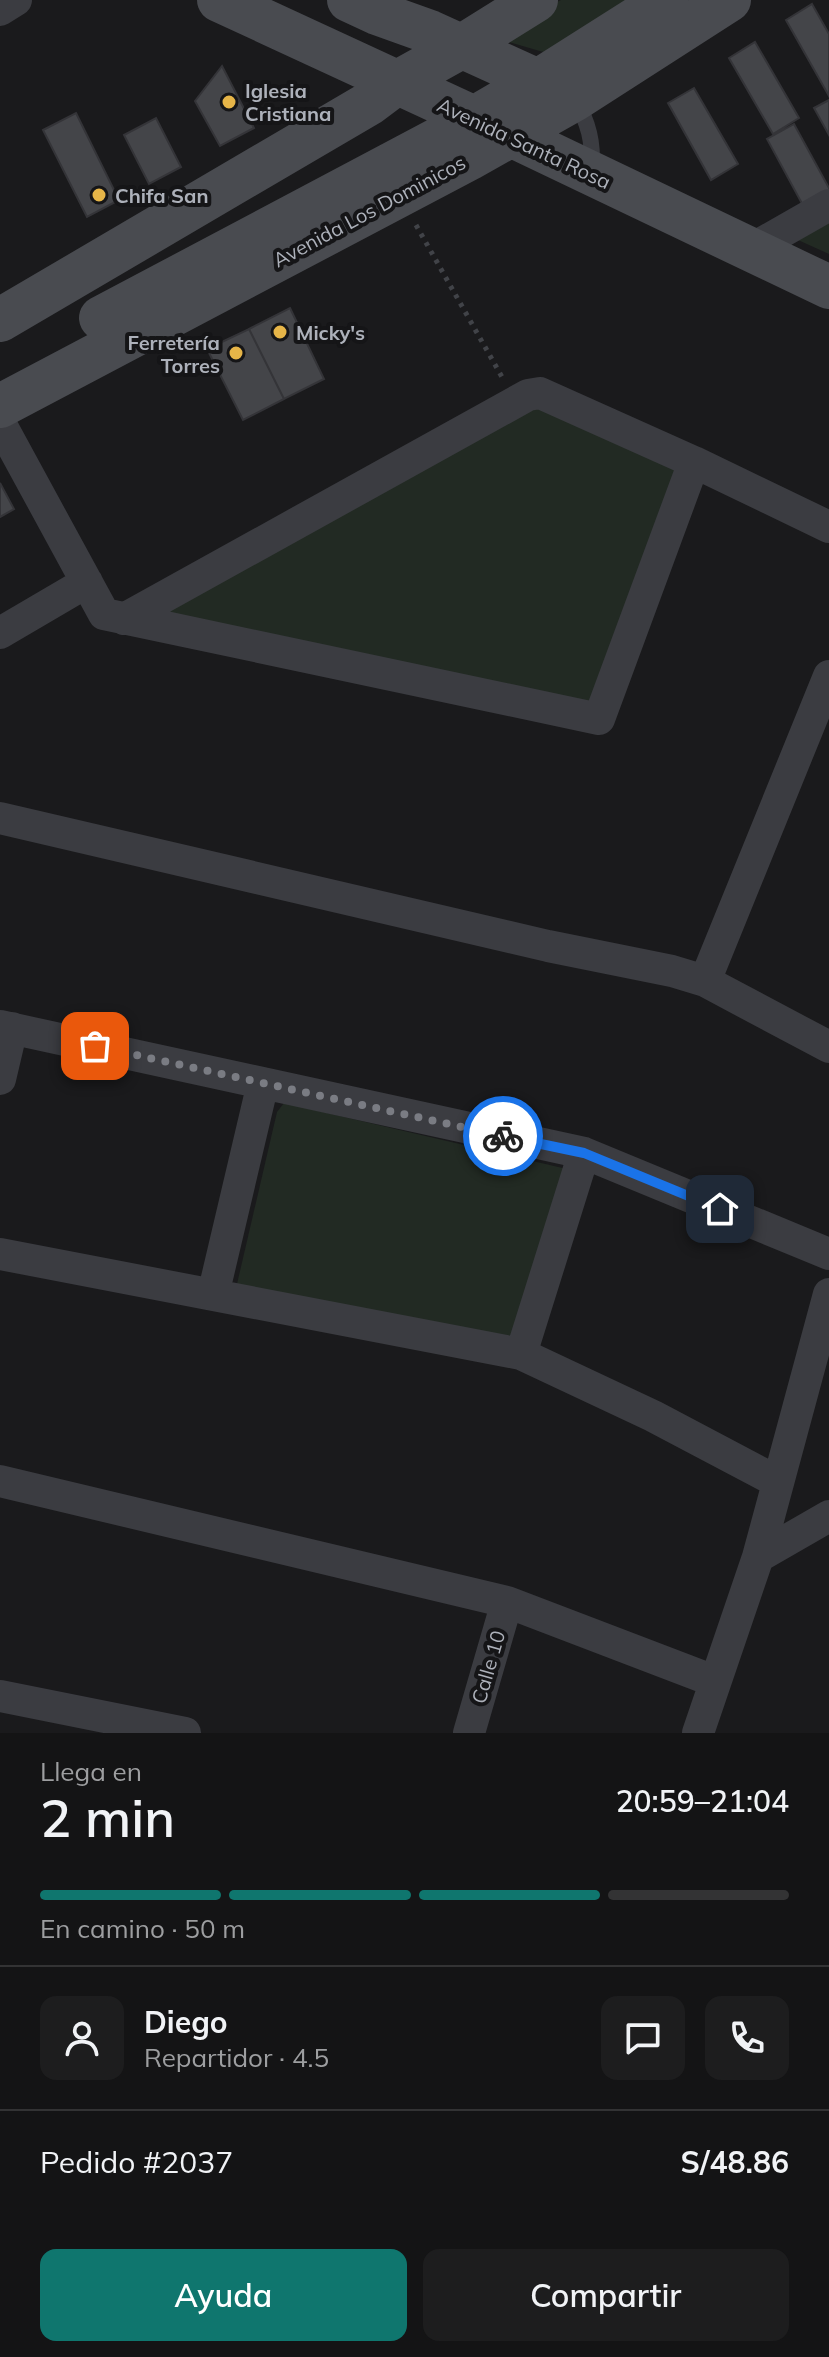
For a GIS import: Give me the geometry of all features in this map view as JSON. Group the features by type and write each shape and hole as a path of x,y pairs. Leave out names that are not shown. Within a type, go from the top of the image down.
{"main road":[{"name":"Avenida Santa Rosa","path":"219,0 829,287"},
{"path":"349,0 556,90"},
{"path":"445,40 481,0"},
{"path":"0,287 445,40 536,0"},
{"name":"Avenida Los Dominicos","path":"556,90 666,0"},
{"name":"Avenida Los Dominicos","path":"0,372 492,126 729,0"},
{"path":"0,320 370,103 382,76"},
{"name":"Avenida Los Dominicos","path":"0,406 398,195 492,126"}],"street":[{"path":"0,10 16,0"},
{"path":"750,250 829,205"},
{"path":"124,619 528,395 540,393 829,527"},
{"path":"0,423 104,614 599,719 694,462"},
{"path":"0,633 87,582"},
{"path":"705,981 829,676"},
{"path":"0,818 548,946 672,971 705,981 829,1047"},
{"path":"0,1079 6,1027 584,1153 829,1254"},
{"path":"213,1295 263,1083"},
{"path":"521,1354 584,1153"},
{"path":"0,1254 521,1354 653,1416 778,1482"},
{"path":"698,1733 758,1557 829,1294"},
{"path":"0,1481 507,1602 714,1681"},
{"path":"758,1557 829,1516"},
{"name":"Calle 10","path":"469,1733 507,1602"},
{"path":"0,1696 84,1723 185,1733"}],"lane":[{"path":"556,90 586,118 592,140 592,174"}],"path":[{"path":"398,195 516,402"}],"shaded area":[{"path":"561,0 639,0 550,54 499,39 532,14"},
{"path":"829,222 829,254 798,240"},
{"path":"540,403 681,468 593,708 160,613"},
{"path":"284,1103 571,1170 519,1346 237,1284 277,1112"}],"building":[{"path":"812,4 829,34 829,96 786,20"},
{"path":"755,42 799,118 773,134 729,58"},
{"path":"222,66 254,128 220,146 195,101"},
{"path":"694,88 738,164 711,180 668,103"},
{"path":"829,100 829,135 814,108"},
{"path":"76,113 119,200 87,217 43,130"},
{"path":"156,118 181,167 149,184 124,135"},
{"path":"794,124 829,188 829,199 806,211 767,139"},
{"path":"290,308 324,379 284,399 249,329"},
{"path":"249,329 284,399 243,420 207,349"},
{"path":"0,483 14,509 0,517"}],"way so far":[{"path":"95,1046 503,1136"}],"place":[{"name":"Iglesia Cristiana","path":"229,102"},
{"name":"Chifa San","path":"99,195"},
{"name":"Micky's","path":"280,332"},
{"name":"Ferretería Torres","path":"236,353"}],"route":[{"path":"503,1136 584,1153 720,1209"}]}
